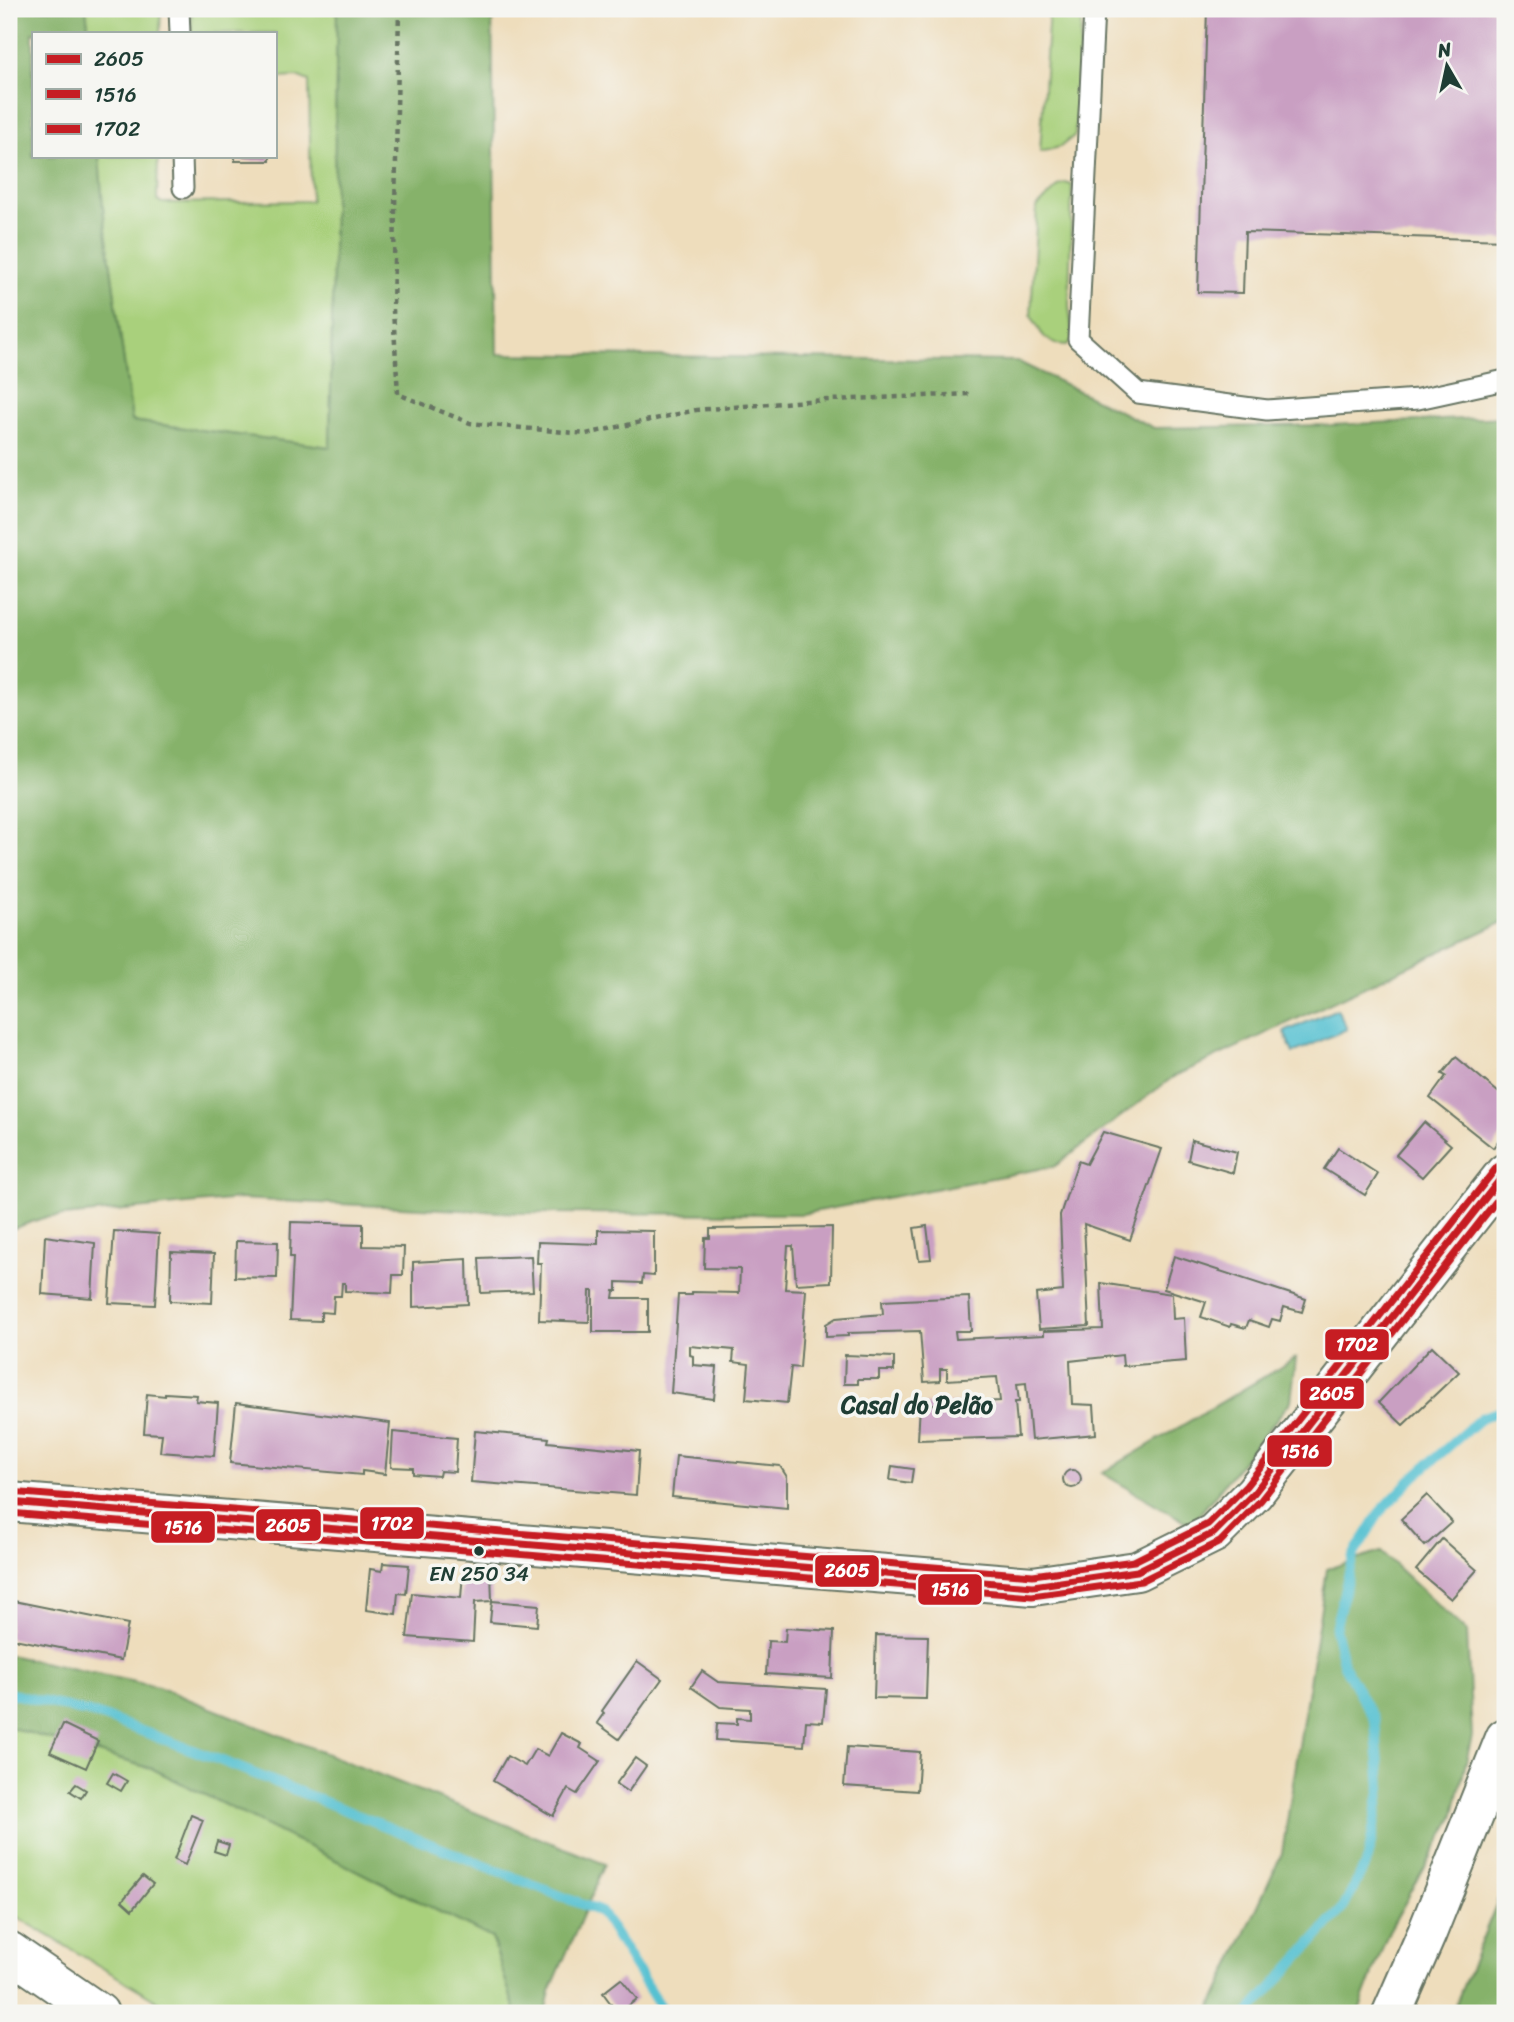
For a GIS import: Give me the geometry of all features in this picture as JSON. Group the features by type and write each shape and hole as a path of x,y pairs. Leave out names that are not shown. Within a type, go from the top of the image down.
{"main road":[{"path":"9,1502 1033,1586 1137,1572 1214,1533 1254,1493 1505,1173"},
{"path":"1392,2013 1432,1922 1505,1738"},
{"path":"9,1951 99,2013"}],"lane":[{"path":"179,9 180,32"},
{"path":"1094,9 1078,339 1138,393 1267,410 1418,399 1505,380"},
{"path":"182,158 183,188"}],"path":[{"path":"399,9 393,310 398,394 470,423 586,434 696,410 807,401 971,394"}],"green space":[{"path":"9,9 86,9 89,32 32,32 32,158 99,158 103,208 132,421 330,447 337,9 492,9 497,354 1017,361 1154,428 1331,425 1505,417 1505,921 1173,1077 1055,1166 802,1214 521,1213 239,1199 43,1218 9,1230"},
{"path":"86,9 161,9 160,32 89,32"},
{"path":"192,9 337,9 330,447 132,421 103,208 99,158 158,158 157,200 162,203 311,201 309,81 299,77 276,78 276,32 191,32"},
{"path":"1049,9 1082,9 1075,135 1060,147 1040,152"},
{"path":"1065,183 1072,185 1069,306 1073,339 1067,345 1055,344 1043,336 1031,315 1037,207"},
{"path":"1296,1358 1291,1401 1191,1525 1102,1473"},
{"path":"1381,1552 1467,1632 1472,1736 1453,1818 1389,1931 1358,2013 1209,2013 1282,1853 1327,1569"},
{"path":"9,1655 158,1687 605,1864 550,1991 545,2013 516,2013 492,1938 153,1769 9,1727"},
{"path":"9,1727 153,1769 492,1938 516,2013 178,2013 9,1912"},
{"path":"1505,1883 1505,2013 1452,2013"}],"water":[{"path":"1337,1009 1347,1029 1293,1053 1284,1032"}],"building":[{"path":"1207,9 1505,9 1505,240 1245,232 1243,293 1198,292"},
{"path":"235,158 270,158 270,161 235,161"},
{"path":"1456,1057 1505,1098 1505,1131 1493,1148 1430,1098 1446,1076 1442,1074"},
{"path":"1424,1122 1451,1145 1422,1177 1396,1155"},
{"path":"1103,1132 1162,1149 1130,1240 1084,1224 1089,1326 1039,1329 1036,1294 1063,1291 1060,1215 1078,1161 1086,1164"},
{"path":"1192,1140 1237,1152 1233,1173 1188,1160"},
{"path":"1338,1148 1378,1174 1365,1195 1324,1169"},
{"path":"291,1222 363,1224 363,1246 404,1247 403,1275 393,1275 392,1293 345,1291 345,1283 342,1283 341,1296 334,1296 333,1313 321,1312 321,1321 290,1320 293,1257 290,1257"},
{"path":"927,1226 931,1259 919,1260 914,1228"},
{"path":"832,1227 831,1282 796,1284 793,1246 788,1246 785,1289 806,1290 800,1368 791,1367 787,1403 746,1399 749,1364 733,1362 734,1350 690,1346 693,1365 717,1367 714,1399 671,1393 678,1295 692,1295 692,1292 739,1293 740,1269 704,1268 705,1238 710,1238 710,1229"},
{"path":"598,1230 654,1231 654,1276 643,1275 642,1283 617,1282 617,1291 614,1291 613,1298 648,1298 648,1332 593,1332 593,1291 590,1291 589,1322 539,1320 541,1263 537,1263 538,1242 598,1244"},
{"path":"114,1231 159,1234 155,1305 109,1303"},
{"path":"45,1236 95,1243 92,1298 42,1294"},
{"path":"236,1241 278,1242 277,1278 235,1277"},
{"path":"171,1252 214,1254 212,1303 170,1301"},
{"path":"531,1256 533,1291 481,1293 479,1258"},
{"path":"1174,1256 1306,1299 1302,1312 1284,1307 1280,1321 1272,1319 1269,1327 1249,1320 1246,1328 1231,1324 1230,1327 1201,1317 1206,1302 1164,1289"},
{"path":"467,1259 468,1304 413,1307 413,1262"},
{"path":"1101,1283 1172,1294 1173,1319 1184,1318 1186,1361 1123,1366 1122,1355 1070,1361 1072,1404 1094,1405 1096,1434 1031,1440 1026,1383 1017,1384 1019,1402 1015,1402 1018,1437 918,1440 920,1405 1000,1401 997,1377 947,1380 947,1369 940,1369 940,1381 924,1382 920,1331 848,1333 848,1336 826,1337 826,1324 836,1318 883,1314 882,1301 969,1297 971,1331 955,1331 956,1339 1103,1329"},
{"path":"1432,1346 1459,1372 1403,1425 1379,1402"},
{"path":"845,1355 894,1357 894,1371 879,1371 879,1379 858,1379 858,1384 844,1384"},
{"path":"165,1393 197,1395 196,1401 218,1403 214,1456 160,1452 162,1434 144,1433 147,1394 165,1396"},
{"path":"236,1403 390,1423 385,1474 362,1471 362,1475 230,1463"},
{"path":"475,1431 639,1451 636,1495 471,1482"},
{"path":"393,1432 457,1438 455,1472 440,1471 439,1476 413,1474 413,1468 391,1467"},
{"path":"676,1456 780,1466 787,1477 787,1508 672,1497"},
{"path":"892,1466 913,1469 911,1483 890,1480"},
{"path":"1068,1470 1076,1470 1081,1479 1079,1486 1068,1488 1063,1483 1063,1475"},
{"path":"1427,1495 1452,1522 1425,1546 1401,1519"},
{"path":"1442,1539 1477,1570 1451,1599 1416,1570"},
{"path":"383,1563 409,1565 406,1594 398,1593 396,1614 366,1610 370,1569 382,1571"},
{"path":"491,1572 492,1601 475,1602 473,1642 407,1637 412,1593 461,1598 463,1573"},
{"path":"9,1600 128,1624 121,1660 9,1638"},
{"path":"492,1601 539,1605 537,1626 490,1622"},
{"path":"786,1628 834,1631 832,1678 766,1674 768,1641 785,1642"},
{"path":"876,1635 928,1636 926,1699 874,1698"},
{"path":"637,1661 662,1679 619,1739 597,1723 604,1713 602,1711"},
{"path":"702,1671 718,1682 826,1689 823,1722 806,1721 804,1746 716,1740 717,1723 737,1724 737,1718 750,1719 750,1709 720,1707 691,1687"},
{"path":"63,1724 98,1741 86,1768 50,1752"},
{"path":"561,1733 582,1744 580,1748 600,1761 577,1794 568,1789 553,1816 493,1781 507,1756 525,1766 535,1749 548,1756"},
{"path":"847,1747 920,1752 917,1791 844,1786"},
{"path":"635,1758 646,1766 628,1792 616,1784"},
{"path":"113,1773 127,1781 121,1791 107,1783"},
{"path":"76,1784 86,1790 81,1798 70,1791"},
{"path":"191,1815 203,1820 185,1865 174,1860"},
{"path":"217,1841 229,1845 226,1855 214,1851"},
{"path":"143,1876 153,1884 132,1910 122,1901"},
{"path":"621,1979 637,1999 619,2013 608,2013 614,2008 603,1993"}],"waterway":[{"path":"1249,2013 1344,1907 1368,1859 1381,1787 1375,1721 1344,1666 1335,1629 1353,1556 1380,1512 1414,1477 1482,1417 1505,1410"},
{"path":"9,1693 101,1716 222,1761 601,1912 664,2013"}],"transit line":[{"name":"1702","path":"10,1492 1033,1575 1134,1561 1208,1524 1246,1486 1497,1167"},
{"name":"2605","path":"9,1502 1033,1586 1137,1571 1214,1533 1254,1493 1505,1173"},
{"name":"1516","path":"9,1513 1032,1596 1141,1581 1220,1542 1261,1500 1505,1190"}],"place":[{"name":"EN 250 34","path":"479,1551"}],"district":[{"name":"Casal do Pelão","path":"917,1405"}]}
